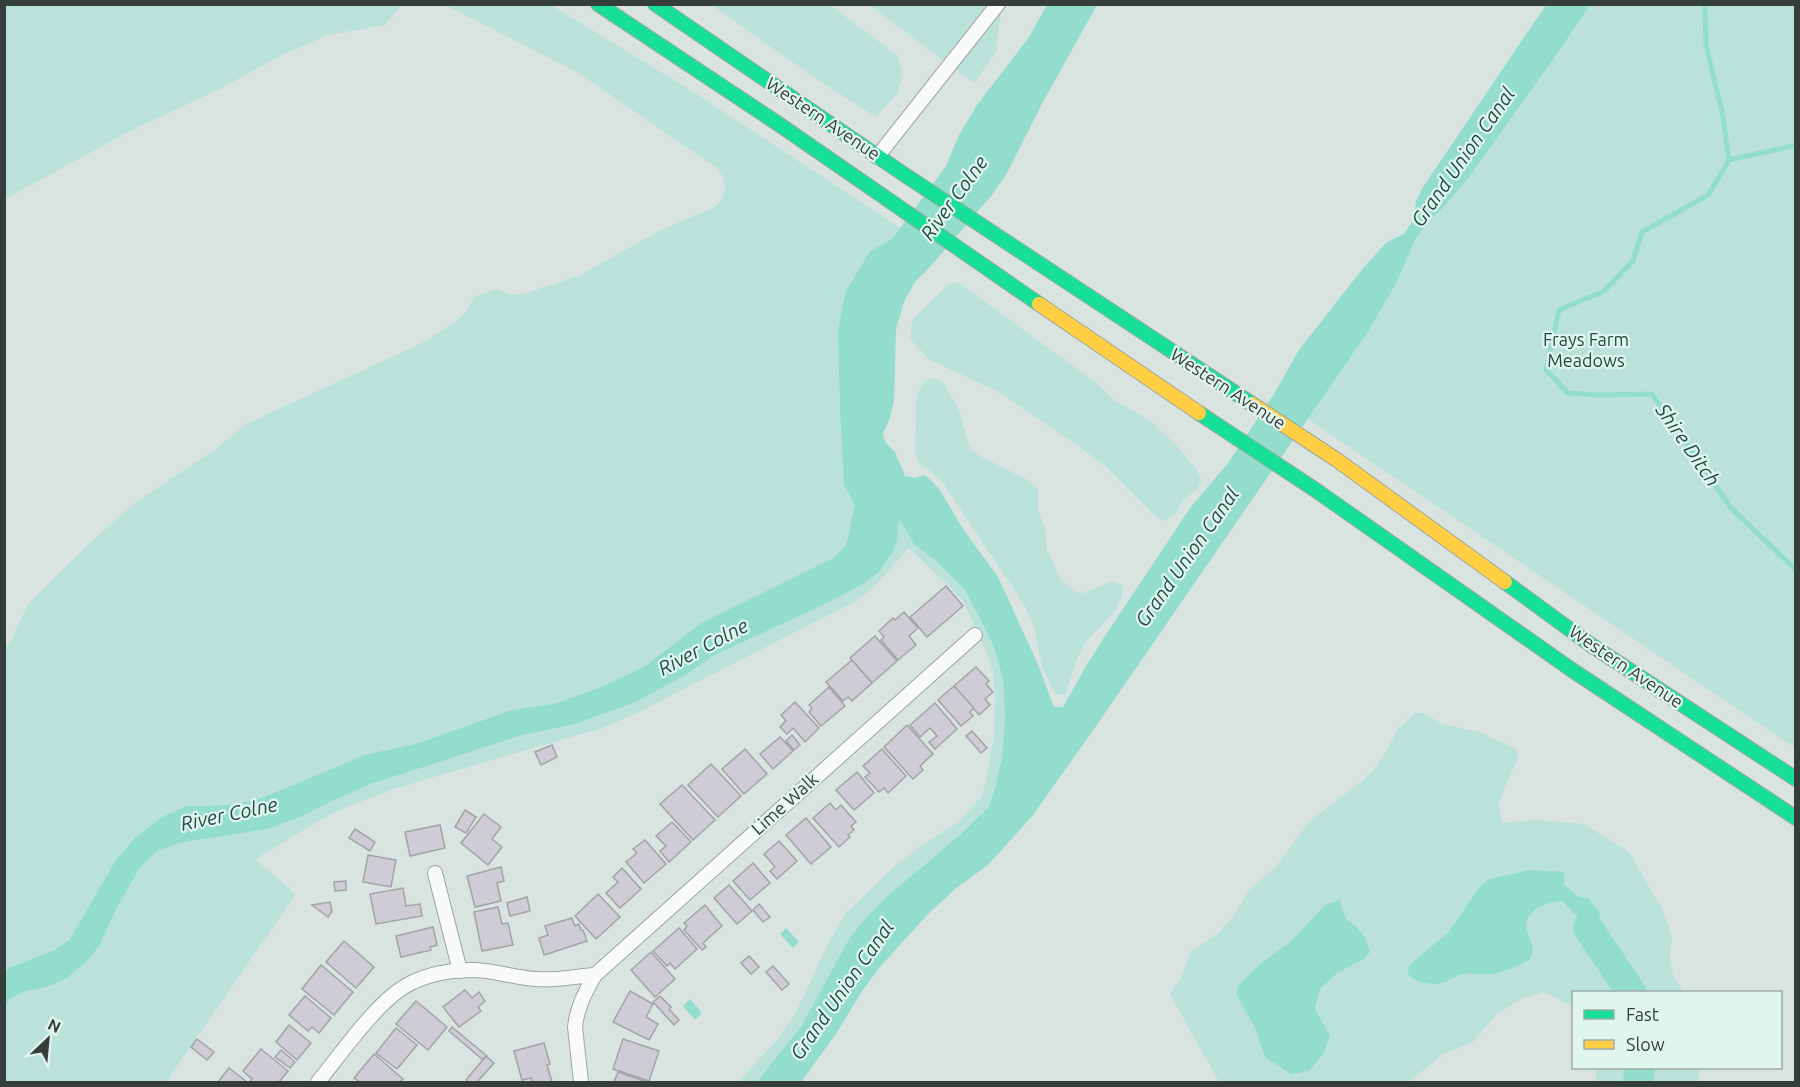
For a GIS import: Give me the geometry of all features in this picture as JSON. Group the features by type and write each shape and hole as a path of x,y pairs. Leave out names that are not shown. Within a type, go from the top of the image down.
{"highway":[{"path":"582,4 780,125"},
{"path":"598,4 780,125"},
{"name":"Western Avenue","path":"655,4 877,157 1337,460 1592,645 1796,779"},
{"name":"Western Avenue","path":"780,125 1214,424 1317,491 1572,670 1796,818"}],"street":[{"path":"877,157 998,4"},
{"name":"Lime Walk","path":"595,975 975,635"},
{"path":"435,873 460,971"},
{"path":"318,1083 372,1016 394,994 423,978 460,971 488,971 540,980 595,975"},
{"path":"581,1083 576,1019 585,992 595,975"}],"green space":[{"path":"5,4 402,5 385,25 328,35 280,56 222,88 130,131 5,199"},
{"path":"445,5 551,5 695,93 900,228 892,239 870,251 838,332 844,485 855,505 846,545 833,558 701,623 644,667 601,687 557,703 512,710 415,744 364,755 258,799 230,805 187,806 70,938 54,949 5,971 5,647 11,641 28,604 133,504 217,448 244,425 424,342 455,322 466,312 474,297 497,289 510,295 523,294 579,276 659,231 715,207 722,199 725,188 723,177 717,168 577,72"},
{"path":"712,5 830,5 897,55 903,73 898,92 876,117 815,78"},
{"path":"870,5 1002,5 996,52 974,83"},
{"name":"Frays Farm Meadows","path":"1568,5 1795,5 1795,748 1290,407"},
{"path":"959,283 1094,381 1114,400 1151,421 1176,445 1197,470 1201,480 1198,489 1183,500 1174,516 1165,521 1157,518 1105,466 1078,446 999,392 930,360 910,339 913,319 949,284"},
{"path":"932,378 942,381 958,408 970,448 978,455 1026,479 1038,488 1038,510 1045,528 1047,550 1060,578 1075,592 1084,593 1112,581 1123,586 1118,606 1081,651 1065,695 1056,694 1042,668 1035,630 1024,604 941,480 918,461 915,453 916,402 924,382"},
{"path":"899,517 913,543 936,561 964,589 994,647 1003,679 1005,720 1002,759 995,788 988,808 884,899 865,919 849,939 802,1025 757,1082 738,1082 779,1038 797,1010 845,914 897,864 957,823 983,795 994,737 995,698 989,658 963,601 909,548 871,590 856,601 633,715 602,728 393,789 334,812 255,859 296,894 166,1082 5,1082 4,1008 9,999 23,992 47,987 67,978 88,960 99,946 140,867 157,851 179,843 268,829 300,817 371,784 519,736 575,724 633,703 686,675 711,657 780,625"},
{"path":"1415,713 1425,713 1441,724 1480,732 1516,749 1518,758 1498,804 1502,823 1533,820 1584,824 1629,852 1662,909 1672,936 1670,956 1673,976 1683,991 1572,991 1572,1006 1543,992 1524,998 1498,1013 1473,1042 1443,1054 1409,1082 1219,1082 1170,994 1180,979 1191,952 1217,934 1232,918 1248,892 1277,865 1309,822 1362,781 1378,765 1398,729","holes":["1529,870 1564,884 1579,897 1588,928 1562,901 1556,902 1533,911 1527,921 1532,947 1494,974 1465,974 1436,984 1409,965 1448,933 1480,886 1489,879","1325,905 1342,914 1348,922 1364,934 1364,959 1337,973 1320,989 1315,1008 1330,1036 1323,1054 1265,1057 1255,1028 1236,994 1259,965 1290,942"]},
{"path":"1596,1069 1700,1069 1699,1082 1596,1082"}],"water":[{"path":"1047,5 1097,5 1044,100 1006,175 992,195 915,282 904,302 896,329 894,400 883,434 885,442 895,452 905,476 915,478 924,475 940,490 963,529 998,577 1037,662 1054,707 1063,707 1107,633 1190,508 1228,463 1274,394 1299,350 1364,267 1387,242 1404,234 1414,219 1416,201 1423,187 1546,5 1590,5 1469,177 1443,208 1428,221 1415,240 1396,283 1369,330 1033,815 989,864 954,890 927,915 880,967 801,1082 757,1082 802,1025 849,939 865,919 884,899 988,808 1002,759 1005,720 1003,679 994,647 964,589 936,561 913,543 899,518 897,541 893,551 879,572 866,582 831,601 711,657 686,675 633,703 575,724 519,736 371,784 300,817 268,829 179,843 157,851 140,867 99,946 88,960 67,978 47,987 23,992 9,999 5,1008 5,971 54,950 70,939 116,860 134,839 162,817 187,806 230,805 258,799 364,755 415,744 512,710 557,703 601,687 644,667 701,623 833,558 846,545 855,505 844,485 840,411 838,332 845,293 870,251 892,239 946,166 959,135 977,105 1029,37"},
{"path":"1529,870 1564,872 1564,884 1579,897 1588,898 1601,914 1588,928 1562,901 1543,905 1532,912 1529,917 1527,930 1532,954 1528,960 1519,965 1493,974 1464,974 1437,984 1419,981 1408,974 1409,965 1448,933 1480,886 1489,879"},
{"path":"1340,900 1345,917 1363,935 1370,952 1364,959 1337,973 1320,989 1315,1008 1330,1036 1323,1054 1309,1071 1291,1074 1265,1057 1255,1028 1236,994 1238,986 1259,965 1290,942 1325,905"},
{"path":"786,928 799,942 793,948 780,934"},
{"path":"690,999 702,1013 695,1020 683,1006"}],"building":[{"path":"946,586 963,606 927,637 910,617"},
{"path":"904,612 918,628 909,636 916,645 898,660 881,640 884,637 879,631 893,618 895,620"},
{"path":"875,636 897,661 872,683 850,658"},
{"path":"852,660 872,683 852,701 848,697 843,701 826,682"},
{"path":"976,667 989,681 986,684 993,692 985,699 990,705 979,715 954,686"},
{"path":"954,686 974,708 970,712 973,716 961,726 938,700"},
{"path":"829,687 845,706 821,726 809,712 812,708 809,705"},
{"path":"795,702 819,728 805,742 793,728 787,734 780,727 786,721 781,715"},
{"path":"935,703 957,729 935,749 929,742 937,736 930,728 920,737 910,725"},
{"path":"907,725 933,754 920,766 923,770 913,779 884,747"},
{"path":"972,731 987,748 981,753 966,736"},
{"path":"792,735 800,745 794,750 786,741"},
{"path":"780,737 793,751 773,769 760,754"},
{"path":"552,745 557,757 541,765 535,752"},
{"path":"745,749 767,774 744,794 722,769"},
{"path":"882,749 906,776 888,793 884,788 879,792 865,777 870,773 863,766"},
{"path":"711,764 741,796 718,817 688,785"},
{"path":"857,772 874,793 854,810 836,790"},
{"path":"682,785 715,820 693,840 660,804"},
{"path":"830,803 836,810 841,805 856,822 851,826 854,830 848,835 850,837 839,847 813,818"},
{"path":"465,810 476,817 466,833 455,827"},
{"path":"484,814 501,827 492,839 502,847 488,865 461,843"},
{"path":"806,818 831,847 811,864 786,835"},
{"path":"672,822 691,842 669,862 660,851 666,846 656,836"},
{"path":"440,825 445,848 410,856 405,832"},
{"path":"355,829 375,842 370,851 349,838"},
{"path":"645,840 666,864 644,883 626,862 637,853 633,849"},
{"path":"779,841 797,861 777,879 770,871 775,867 764,854"},
{"path":"368,855 396,860 391,887 363,882"},
{"path":"753,863 770,883 750,900 733,881"},
{"path":"501,867 504,881 497,883 501,901 475,907 467,876"},
{"path":"622,868 641,889 620,908 606,893 618,882 613,877"},
{"path":"346,881 346,890 335,891 334,882"},
{"path":"729,885 752,911 737,924 714,898"},
{"path":"403,888 406,906 420,904 422,916 376,924 370,894"},
{"path":"598,894 620,917 596,939 575,916"},
{"path":"527,897 530,911 510,916 507,903"},
{"path":"330,902 332,911 328,917 312,905"},
{"path":"759,904 770,917 763,922 753,910"},
{"path":"705,905 722,926 703,943 706,947 702,950 684,930 687,926 684,923"},
{"path":"498,907 502,924 508,923 513,945 482,951 474,912"},
{"path":"572,918 575,926 579,924 583,930 587,941 544,955 539,938 548,935 545,926"},
{"path":"433,927 437,945 430,947 431,950 401,957 396,936"},
{"path":"679,928 697,949 675,969 670,963 667,966 653,951"},
{"path":"344,941 374,967 356,988 326,962"},
{"path":"651,952 675,979 655,997 631,970"},
{"path":"749,956 759,967 751,974 741,963"},
{"path":"321,965 353,992 334,1015 302,989"},
{"path":"773,966 789,984 782,990 766,972"},
{"path":"465,990 472,998 479,992 485,1001 478,1007 481,1011 459,1027 443,1007"},
{"path":"630,991 653,1004 646,1017 658,1024 649,1040 613,1022"},
{"path":"305,996 331,1018 319,1033 312,1027 308,1031 289,1015"},
{"path":"660,996 679,1020 674,1025 653,1002"},
{"path":"416,1001 447,1027 428,1050 396,1024"},
{"path":"289,1025 311,1043 297,1060 276,1042"},
{"path":"452,1027 487,1056 483,1060 449,1031"},
{"path":"396,1028 417,1045 397,1069 376,1053"},
{"path":"197,1039 214,1052 207,1060 191,1047"},
{"path":"623,1039 659,1051 649,1081 613,1069"},
{"path":"544,1043 552,1082 532,1082 531,1078 522,1080 514,1051"},
{"path":"261,1049 288,1071 279,1082 252,1082 250,1081 252,1079 243,1071"},
{"path":"281,1050 295,1062 290,1068 275,1057"},
{"path":"374,1054 403,1079 400,1082 360,1082 354,1078"},
{"path":"486,1056 494,1063 477,1082 468,1082 466,1080"},
{"path":"229,1068 247,1082 218,1082"},
{"path":"618,1072 647,1082 614,1082"}],"waterway":[{"name":"Shire Ditch","path":"1705,4 1706,45 1722,111 1729,160 1708,195 1642,232 1633,261 1604,291 1559,310 1546,370 1568,393 1652,394 1731,508 1796,570"},
{"path":"1729,160 1796,145"},
{"path":"1588,928 1630,991"},
{"path":"1638,1082 1640,1069"}],"traffic: fast":[{"path":"598,4 780,125 1039,304"},
{"path":"655,4 902,173 1252,404"},
{"path":"1199,413 1317,491 1572,670 1796,818"},
{"path":"1505,582 1591,645 1796,779"}],"traffic: slow":[{"path":"1039,304 1199,413"},
{"path":"1252,404 1337,460 1505,582"}],"water label":[{"name":"Grand Union Canal","path":"1463,157"},
{"name":"River Colne","path":"954,198"},
{"name":"Grand Union Canal","path":"1187,557"},
{"name":"River Colne","path":"703,647"},
{"name":"River Colne","path":"229,814"},
{"name":"Grand Union Canal","path":"842,990"}]}
